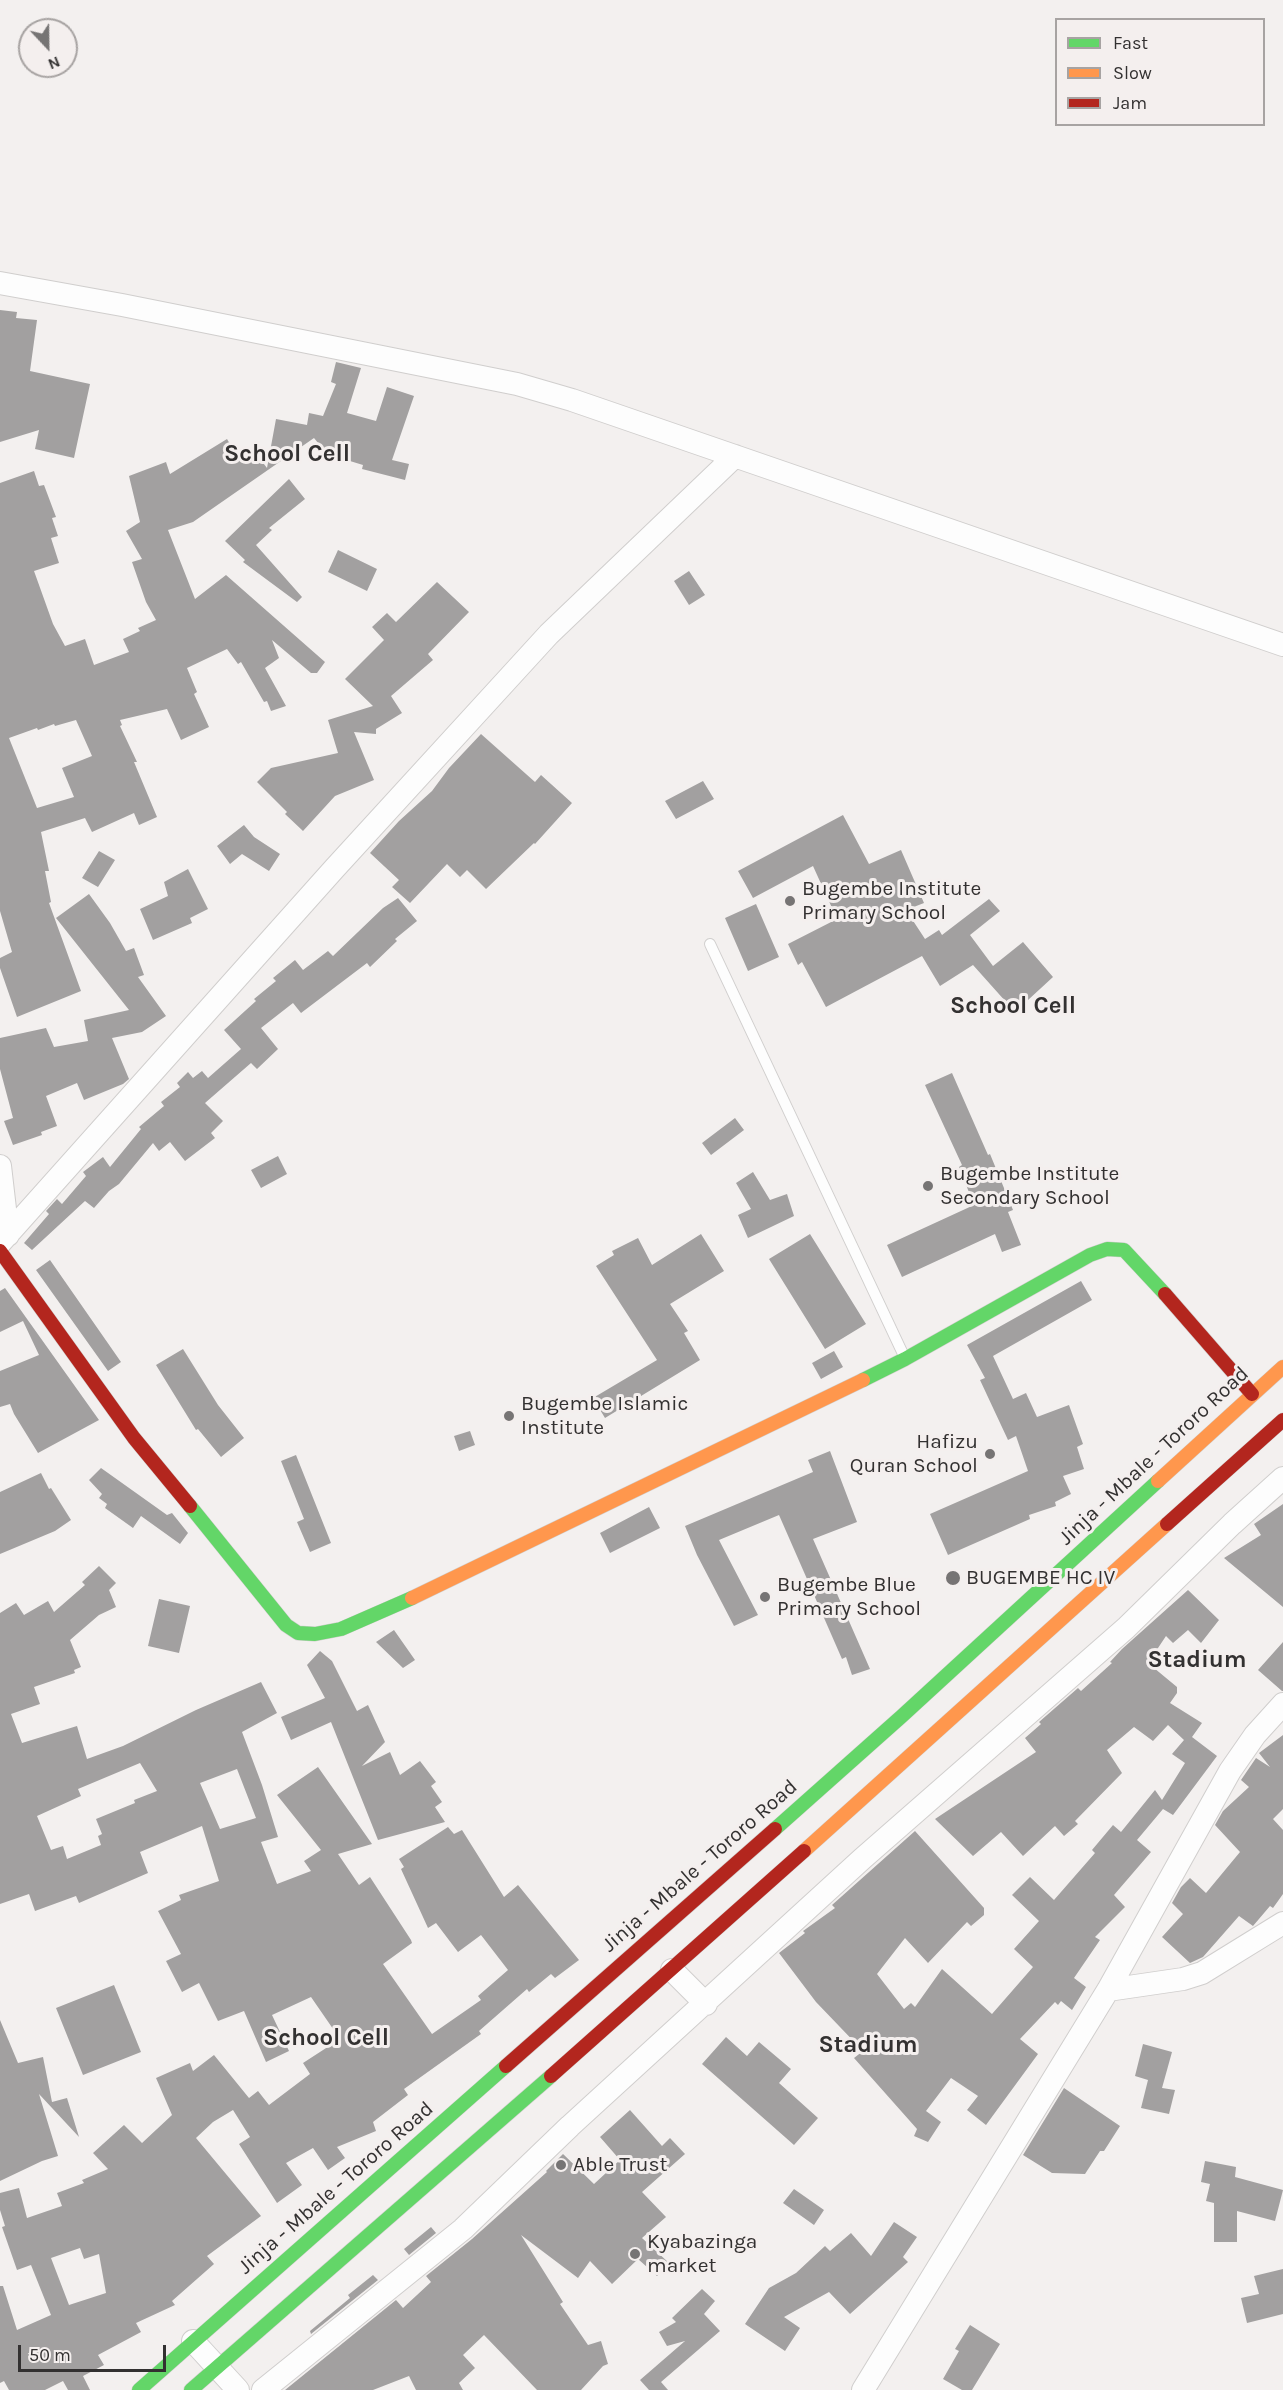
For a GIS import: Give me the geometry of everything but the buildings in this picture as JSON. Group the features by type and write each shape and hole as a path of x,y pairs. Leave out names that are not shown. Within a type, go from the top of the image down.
{"main road":[{"path":"3,1243 134,1438 286,1625 298,1634 315,1634 341,1629 430,1590 905,1359 1090,1255 1107,1249 1124,1250 1137,1262 1252,1394"},
{"name":"Jinja - Mbale - Tororo Road","path":"139,2390 902,1716 1283,1367"},
{"path":"191,2390 672,1970 1283,1420"}],"street":[{"path":"0,283 134,307 517,384 572,400 1283,645"},
{"path":"3,1243 334,868 549,634 735,456"},
{"path":"0,1166 3,1243"},
{"path":"263,2390 463,2229 570,2126 862,1859 1126,1628 1283,1478"},
{"path":"863,2390 1108,1990 1230,1771 1255,1734 1283,1704"},
{"path":"1108,1990 1183,1979 1202,1973 1283,1923"},
{"path":"672,1970 706,2004"},
{"path":"194,2341 238,2390"}],"lane":[{"path":"710,944 905,1359"}],"traffic: fast":[{"path":"863,1380 905,1359 1090,1255 1107,1249 1124,1250 1165,1294"},
{"path":"775,1829 1158,1481"},
{"path":"190,1506 286,1625 298,1633 315,1634 341,1629 412,1598"},
{"path":"139,2390 506,2066"},
{"path":"191,2390 551,2076"}],"traffic: slow":[{"path":"1158,1481 1283,1367"},
{"path":"412,1598 863,1380"},
{"path":"804,1851 1167,1524"}],"traffic: jam":[{"path":"0,1251 134,1438 190,1506"},
{"path":"1165,1294 1252,1394"},
{"path":"1167,1524 1283,1420"},
{"path":"506,2066 775,1829"},
{"path":"551,2076 804,1851"}],"place":[{"name":"Bugembe Institute Primary School","path":"790,901"},
{"name":"Bugembe Institute Secondary School","path":"928,1186"},
{"name":"Bugembe Islamic Institute","path":"509,1416"},
{"name":"Hafizu Quran School","path":"990,1454"},
{"name":"BUGEMBE HC IV","path":"953,1578"},
{"name":"Bugembe Blue Primary School","path":"765,1597"},
{"name":"Able Trust","path":"561,2165"},
{"name":"Kyabazinga market","path":"635,2254"}],"district":[{"name":"School Cell","path":"287,454"},
{"name":"School Cell","path":"1013,1006"},
{"name":"Stadium","path":"1197,1660"},
{"name":"School Cell","path":"326,2038"},
{"name":"Stadium","path":"868,2045"}]}
